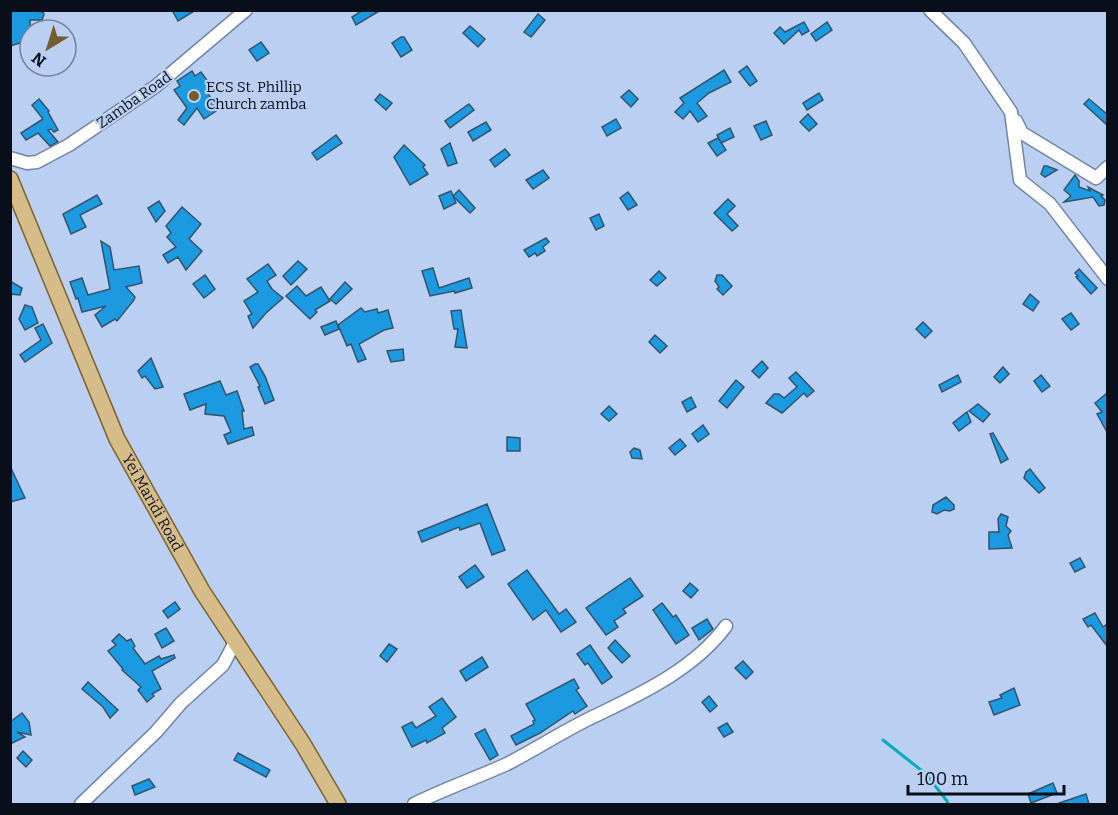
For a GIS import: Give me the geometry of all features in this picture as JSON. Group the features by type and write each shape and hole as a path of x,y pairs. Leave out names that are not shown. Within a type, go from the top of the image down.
{"main road":[{"name":"Yei Maridi Road","path":"10,179 117,439 192,574 303,744 338,804"}],"street":[{"name":"Zamba Road","path":"10,158 27,163 37,162 69,145 156,86 246,10"},
{"path":"930,10 964,43 1011,112 1022,133 1096,178 1107,166"},
{"path":"1011,112 1020,180 1050,204 1107,279"},
{"path":"414,804 507,764 598,714 619,706 667,678 714,642 726,626"},
{"path":"81,804 156,732 181,703 223,666 235,642"}],"building":[{"path":"10,10 43,12 43,18 18,18 18,44 10,46"},
{"path":"172,10 196,10 178,21"},
{"path":"363,10 381,10 356,25 352,17"},
{"path":"538,14 545,20 531,37 524,32"},
{"path":"804,22 809,31 802,35 799,30 784,44 774,33 780,27 785,32"},
{"path":"827,22 832,30 816,41 811,34"},
{"path":"470,26 485,39 478,47 463,33"},
{"path":"404,37 412,50 401,57 392,43"},
{"path":"261,42 269,53 257,61 249,50"},
{"path":"747,66 757,81 750,86 739,72"},
{"path":"724,70 731,82 709,93 697,103 707,116 698,122 690,111 683,119 675,112 684,103 680,98"},
{"name":"ECS St. Phillip Church zamba","path":"192,71 195,76 201,72 212,87 206,91 219,109 204,119 197,108 184,125 178,120 187,108 174,90 180,86 177,81"},
{"path":"629,90 638,99 631,107 621,97"},
{"path":"819,93 823,100 807,110 803,103"},
{"path":"380,94 392,103 386,110 375,100"},
{"path":"39,99 49,111 58,130 54,132 51,129 48,130 58,142 50,146 38,133 26,140 21,133 43,119 32,105"},
{"path":"1089,99 1107,114 1107,125 1084,104"},
{"path":"469,104 474,110 450,128 445,121"},
{"path":"808,114 817,124 809,131 800,122"},
{"path":"616,119 621,128 607,136 602,127"},
{"path":"766,121 772,135 761,140 754,126"},
{"path":"486,122 491,130 473,141 468,132"},
{"path":"730,128 734,137 721,143 717,135"},
{"path":"336,135 342,143 317,160 312,153"},
{"path":"718,138 726,150 717,156 708,143"},
{"path":"450,143 457,163 448,166 441,149"},
{"path":"404,145 425,165 423,167 428,174 410,185 394,157"},
{"path":"505,149 510,155 495,167 490,160"},
{"path":"1044,166 1057,170 1045,177 1041,174"},
{"path":"543,170 549,178 533,189 526,180"},
{"path":"1075,175 1079,181 1079,187 1090,191 1088,187 1103,195 1101,196 1105,200 1104,205 1099,206 1093,197 1064,202 1071,196 1064,190"},
{"path":"459,190 475,208 470,213 453,196"},
{"path":"451,191 456,203 444,209 439,196"},
{"path":"628,192 637,205 628,210 620,198"},
{"path":"97,195 102,204 80,215 86,227 71,234 63,214"},
{"path":"728,199 735,206 727,214 738,226 732,231 714,213"},
{"path":"159,201 165,211 156,222 148,208"},
{"path":"182,207 201,224 189,239 202,251 186,270 178,257 168,263 163,255 176,247 167,237 171,233 166,226"},
{"path":"599,214 604,226 596,230 590,218"},
{"path":"546,238 549,242 543,247 545,251 537,256 535,253 529,257 524,250"},
{"path":"101,241 110,247 114,270 139,266 142,283 126,287 135,297 134,300 117,321 115,319 102,327 95,315 106,306 82,312 70,282 82,278 88,295 110,289"},
{"path":"298,261 307,269 291,285 283,276"},
{"path":"268,264 276,275 267,281 272,289 283,298 253,328 248,316 252,314 244,301 258,292 247,279"},
{"path":"433,268 439,288 469,278 472,288 430,296 422,271"},
{"path":"1079,269 1097,288 1091,294 1076,277 1078,276 1075,273"},
{"path":"659,271 666,278 657,286 650,280"},
{"path":"205,275 215,289 204,298 193,284"},
{"path":"717,275 722,275 732,286 723,295 717,289 719,287 715,281"},
{"path":"10,281 22,288 20,295 10,294"},
{"path":"345,282 352,289 336,304 330,299"},
{"path":"297,286 306,296 321,287 330,301 315,310 317,312 310,319 286,296"},
{"path":"1030,294 1039,302 1033,311 1023,304"},
{"path":"25,305 32,307 38,323 25,330 19,319"},
{"path":"361,308 365,312 377,309 378,313 388,310 393,328 384,330 359,344 366,359 358,362 351,344 347,346 338,325"},
{"path":"461,310 467,348 455,347 458,329 454,329 451,311"},
{"path":"1071,313 1079,324 1071,330 1062,319"},
{"path":"336,321 339,329 325,335 321,327"},
{"path":"923,322 932,331 925,338 916,329"},
{"path":"43,324 52,343 25,362 20,355 41,340 35,328"},
{"path":"655,335 667,346 660,353 649,342"},
{"path":"403,349 404,360 391,362 387,351"},
{"path":"151,358 163,387 155,389 145,376 142,378 138,371"},
{"path":"762,361 768,368 759,378 752,371"},
{"path":"258,364 265,376 274,400 265,404 258,387 260,386 250,367"},
{"path":"1003,367 1009,374 1000,383 994,377"},
{"path":"796,372 814,391 807,397 804,393 782,413 766,403 774,394 779,394 784,398 797,387 789,378"},
{"path":"958,375 961,382 942,392 939,385"},
{"path":"1041,375 1050,386 1042,392 1034,381"},
{"path":"736,380 744,387 727,408 719,401"},
{"path":"220,381 226,395 237,391 244,411 242,411 244,429 252,427 254,435 228,444 224,435 231,432 224,416 205,414 206,404 190,410 184,394"},
{"path":"1107,393 1107,432 1097,414 1102,412 1095,403"},
{"path":"691,397 696,407 687,412 682,402"},
{"path":"978,404 990,414 983,422 969,411"},
{"path":"609,406 617,414 609,421 601,414"},
{"path":"967,412 971,422 959,431 953,423"},
{"path":"703,425 709,434 698,442 692,434"},
{"path":"993,433 1008,459 1001,463 990,434"},
{"path":"507,437 520,438 520,451 507,451"},
{"path":"680,439 686,446 675,455 669,448"},
{"path":"634,448 640,450 642,459 632,458 630,452"},
{"path":"10,466 25,498 10,502"},
{"path":"1030,469 1045,488 1039,493 1024,478"},
{"path":"946,497 954,505 954,509 944,510 937,514 932,512 933,505"},
{"path":"487,504 505,550 492,555 480,523 460,530 459,527 422,542 418,532"},
{"path":"1001,514 1008,517 1006,526 1011,531 1008,535 1012,548 989,549 989,532 999,532 998,519"},
{"path":"1080,558 1085,567 1075,572 1070,563"},
{"path":"475,565 484,577 467,588 459,577"},
{"path":"527,570 559,614 566,609 576,622 561,632 546,610 533,620 508,584"},
{"path":"630,578 643,596 623,609 626,613 614,621 618,627 606,635 586,608"},
{"path":"690,583 698,590 691,598 683,591"},
{"path":"175,602 180,609 168,618 163,611"},
{"path":"662,603 673,617 676,615 689,635 676,644 653,610"},
{"path":"1095,613 1103,627 1107,624 1107,646 1091,625 1088,627 1083,619"},
{"path":"707,619 713,629 699,640 692,628"},
{"path":"166,628 174,641 162,648 155,634"},
{"path":"119,634 127,641 131,639 135,646 133,648 145,664 159,656 161,659 174,655 175,658 152,671 161,689 152,694 154,696 147,702 138,690 141,687 122,670 108,651 116,645 112,641"},
{"path":"615,640 630,656 622,663 608,648"},
{"path":"389,644 397,649 387,662 380,656"},
{"path":"590,645 612,677 602,684 588,663 585,665 577,654"},
{"path":"482,657 488,667 466,681 460,671"},
{"path":"743,661 753,672 746,679 735,668"},
{"path":"574,679 579,688 576,690 587,706 575,714 573,711 540,733 516,745 511,736 534,724 535,720 526,704"},
{"path":"88,682 118,710 110,718 103,707 82,689"},
{"path":"1014,688 1020,705 994,715 989,702 1002,698 1000,695"},
{"path":"709,696 717,706 710,712 702,702"},
{"path":"442,698 456,717 442,728 445,733 427,743 426,740 412,747 402,727 412,722 416,728 436,716 429,707"},
{"path":"22,713 29,722 31,735 17,732 25,737 10,744 10,722"},
{"path":"727,723 733,732 724,737 718,728"},
{"path":"485,729 498,755 490,760 475,734"},
{"path":"23,751 32,760 26,767 17,758"},
{"path":"238,753 270,770 266,777 234,760"},
{"path":"149,779 155,787 135,795 132,786"},
{"path":"1053,783 1057,793 1031,803 1028,794"},
{"path":"1086,794 1089,804 1059,804 1059,803"}],"waterway":[{"path":"883,740 926,774 948,804"}],"place":[{"name":"ECS St. Phillip Church zamba","path":"194,96"}]}
